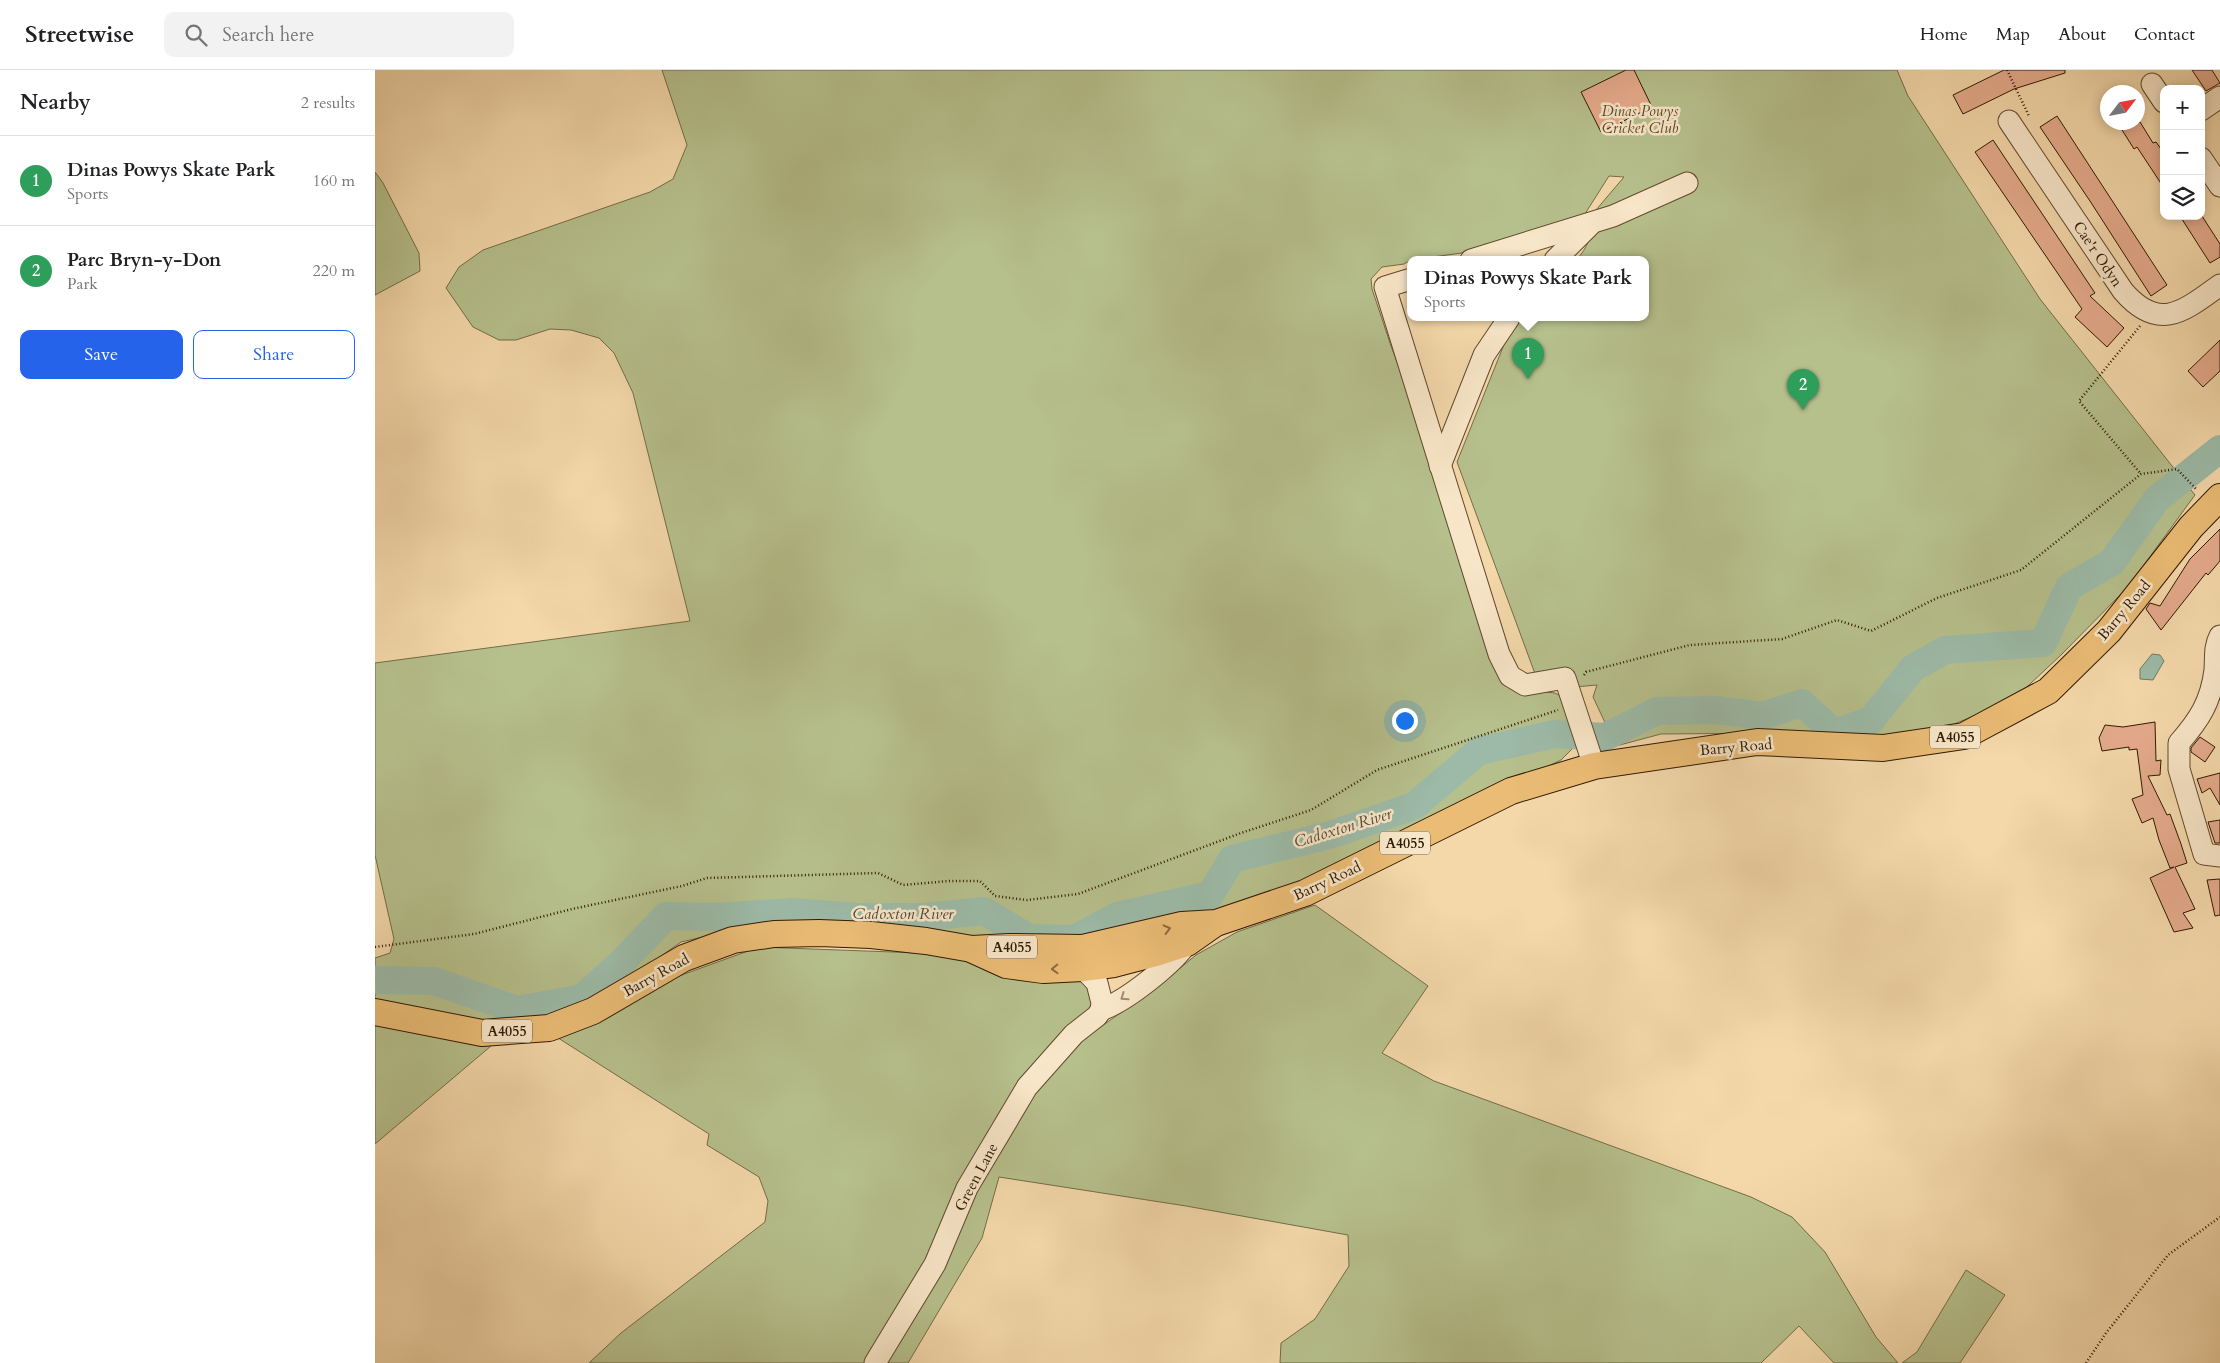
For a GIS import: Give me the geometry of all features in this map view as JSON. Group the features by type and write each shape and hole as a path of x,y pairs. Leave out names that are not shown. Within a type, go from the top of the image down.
{"main road":[{"name":"Barry Road","path":"972,949 1006,965 1043,970 1083,968 1128,950 1181,925 1216,922 1305,893 1511,790 1594,765 1757,742 1883,748 1963,736 2048,691 2109,631 2191,527 2220,497"},
{"name":"Barry Road","path":"375,1012 482,1033 549,1028 593,1012 683,958 733,940 774,934 871,935 972,949 1009,946 1128,950 1187,943 1216,922"}],"street":[{"path":"2152,84 2160,96"},
{"path":"2205,107 2220,97"},
{"name":"Cae'r Odyn","path":"2012,125 2123,291 2133,303 2151,313"},
{"path":"2205,164 2220,186"},
{"path":"1484,256 1613,216 1687,183"},
{"path":"1559,256 1593,222"},
{"path":"1407,280 1385,287 1499,654 1509,676 1525,684 1565,678 1594,765"},
{"path":"2151,313 2167,315 2178,313 2189,308 2220,285"},
{"path":"1440,466 1484,354 1507,321"},
{"path":"2220,636 2215,644 2215,671 2208,704 2195,724 2179,743 2179,769 2204,854 2220,856"},
{"name":"Green Lane","path":"875,1363 935,1264 967,1188 1027,1087 1074,1034 1097,1016 1101,1010 1144,983 1179,954 1187,943"},
{"path":"1128,950 1144,972 1144,983"},
{"path":"1083,968 1097,983 1102,1003 1101,1010"}],"path":[{"path":"2007,70 2030,119 2012,125"},
{"path":"2141,474 2079,401 2151,313"},
{"path":"375,948 474,934 572,909 681,886 707,878 877,873 903,884 980,881 995,896 1027,900 1078,894 1311,810 1377,770 1573,702 1586,672 1690,645 1782,639 1837,620 1871,631 1937,598 2021,570 2141,474 2177,469 2190,482"},
{"path":"2086,1363 2106,1333 2168,1255 2220,1217"}],"green space":[{"name":"Dinas Powys Cricket Club","path":"662,70 1897,70 1908,96 2040,299 2195,495 2127,588 2062,654 2014,699 1916,740 1792,733 1661,734 1616,746 1593,697 1597,685 1541,690 1457,462 1511,327 1517,321 1649,321 1649,256 1579,256 1589,240 1591,229 1590,217 1624,177 1609,176 1583,217 1469,252 1440,256 1407,256 1407,262 1382,267 1371,279 1372,289 1391,346 1447,495 1495,655 1537,691 1555,693 1564,698 1578,729 1575,746 1561,760 1299,886 1215,912 1057,945 707,936 681,942 637,973 587,1003 545,1017 483,1021 375,1007 375,958 390,953 394,939 375,855 375,663 690,621 633,393 614,353 599,338 571,330 550,329 516,340 499,340 473,327 446,288 459,267 483,250 650,192 673,179 687,145"},
{"path":"375,172 383,183 419,253 420,271 375,295"},
{"path":"1315,905 1428,986 1382,1053 1434,1081 1751,1197 1792,1217 1825,1252 1876,1337 1898,1363 1834,1363 1799,1326 1761,1363 1280,1363 1281,1343 1315,1319 1349,1266 1348,1235 1186,1206 999,1177 982,1238 908,1363 589,1363 621,1333 765,1222 768,1201 759,1177 707,1145 709,1134 555,1036 668,980 759,947 946,954 1079,978 1091,987 1095,1003 1085,1019 1096,1030 1151,992 1196,955 1237,932"},
{"path":"375,1023 491,1046 375,1144"},
{"path":"1966,1270 2005,1295 1960,1363 1902,1363 1917,1352"}],"shaded area":[{"path":"2152,654 2160,655 2164,661 2153,680 2140,679 2140,669"}],"building":[{"path":"1626,70 1634,70 1652,107 1601,132 1581,92"},
{"path":"2004,70 2065,70 2065,73 2014,89 1963,114 1953,95"},
{"path":"2192,70 2212,70 2220,83 2206,91 2205,85 2202,85"},
{"path":"2057,116 2167,285 2151,296 2040,127"},
{"path":"2122,130 2145,130 2153,143 2156,142 2160,148 2160,182 2137,147 2134,149"},
{"path":"1993,140 2095,293 2090,296 2124,328 2107,347 2075,317 2082,309 1975,152"},
{"path":"2183,220 2205,220 2220,244 2220,257 2210,263"},
{"path":"2220,340 2220,371 2203,387 2188,371"},
{"path":"2220,529 2220,561 2208,575 2206,573 2161,630 2146,609 2150,603 2160,606 2190,559"},
{"path":"2155,722 2156,761 2161,760 2160,775 2148,776 2167,815 2170,814 2181,844 2187,863 2175,867 2195,909 2183,913 2193,928 2174,932 2150,878 2174,867 2170,868 2153,818 2142,823 2132,799 2143,795 2137,749 2129,750 2129,747 2102,751 2099,738 2105,725 2123,727"},
{"path":"2200,737 2215,747 2205,762 2191,752 2191,748"},
{"path":"2220,773 2220,805 2210,788 2202,793 2197,779"},
{"path":"2220,820 2220,843 2215,843 2208,822"},
{"path":"2220,879 2220,915 2215,916 2207,880"}],"waterway":[{"name":"Cadoxton River","path":"375,980 434,981 517,1010 582,998 625,959 666,916 715,917 791,912 858,917 923,917 984,911 1029,938 1074,939 1118,916 1210,895 1232,859 1330,835 1414,806 1479,751 1555,734 1605,737 1657,711 1717,710 1762,716 1802,703 1835,733 1871,720 1913,668 1945,650 2043,643 2069,587 2112,562 2157,499 2220,449"}],"place":[{"name":"Dinas Powys Skate Park","path":"1528,379"},
{"name":"Parc Bryn-y-Don","path":"1803,410"}]}
